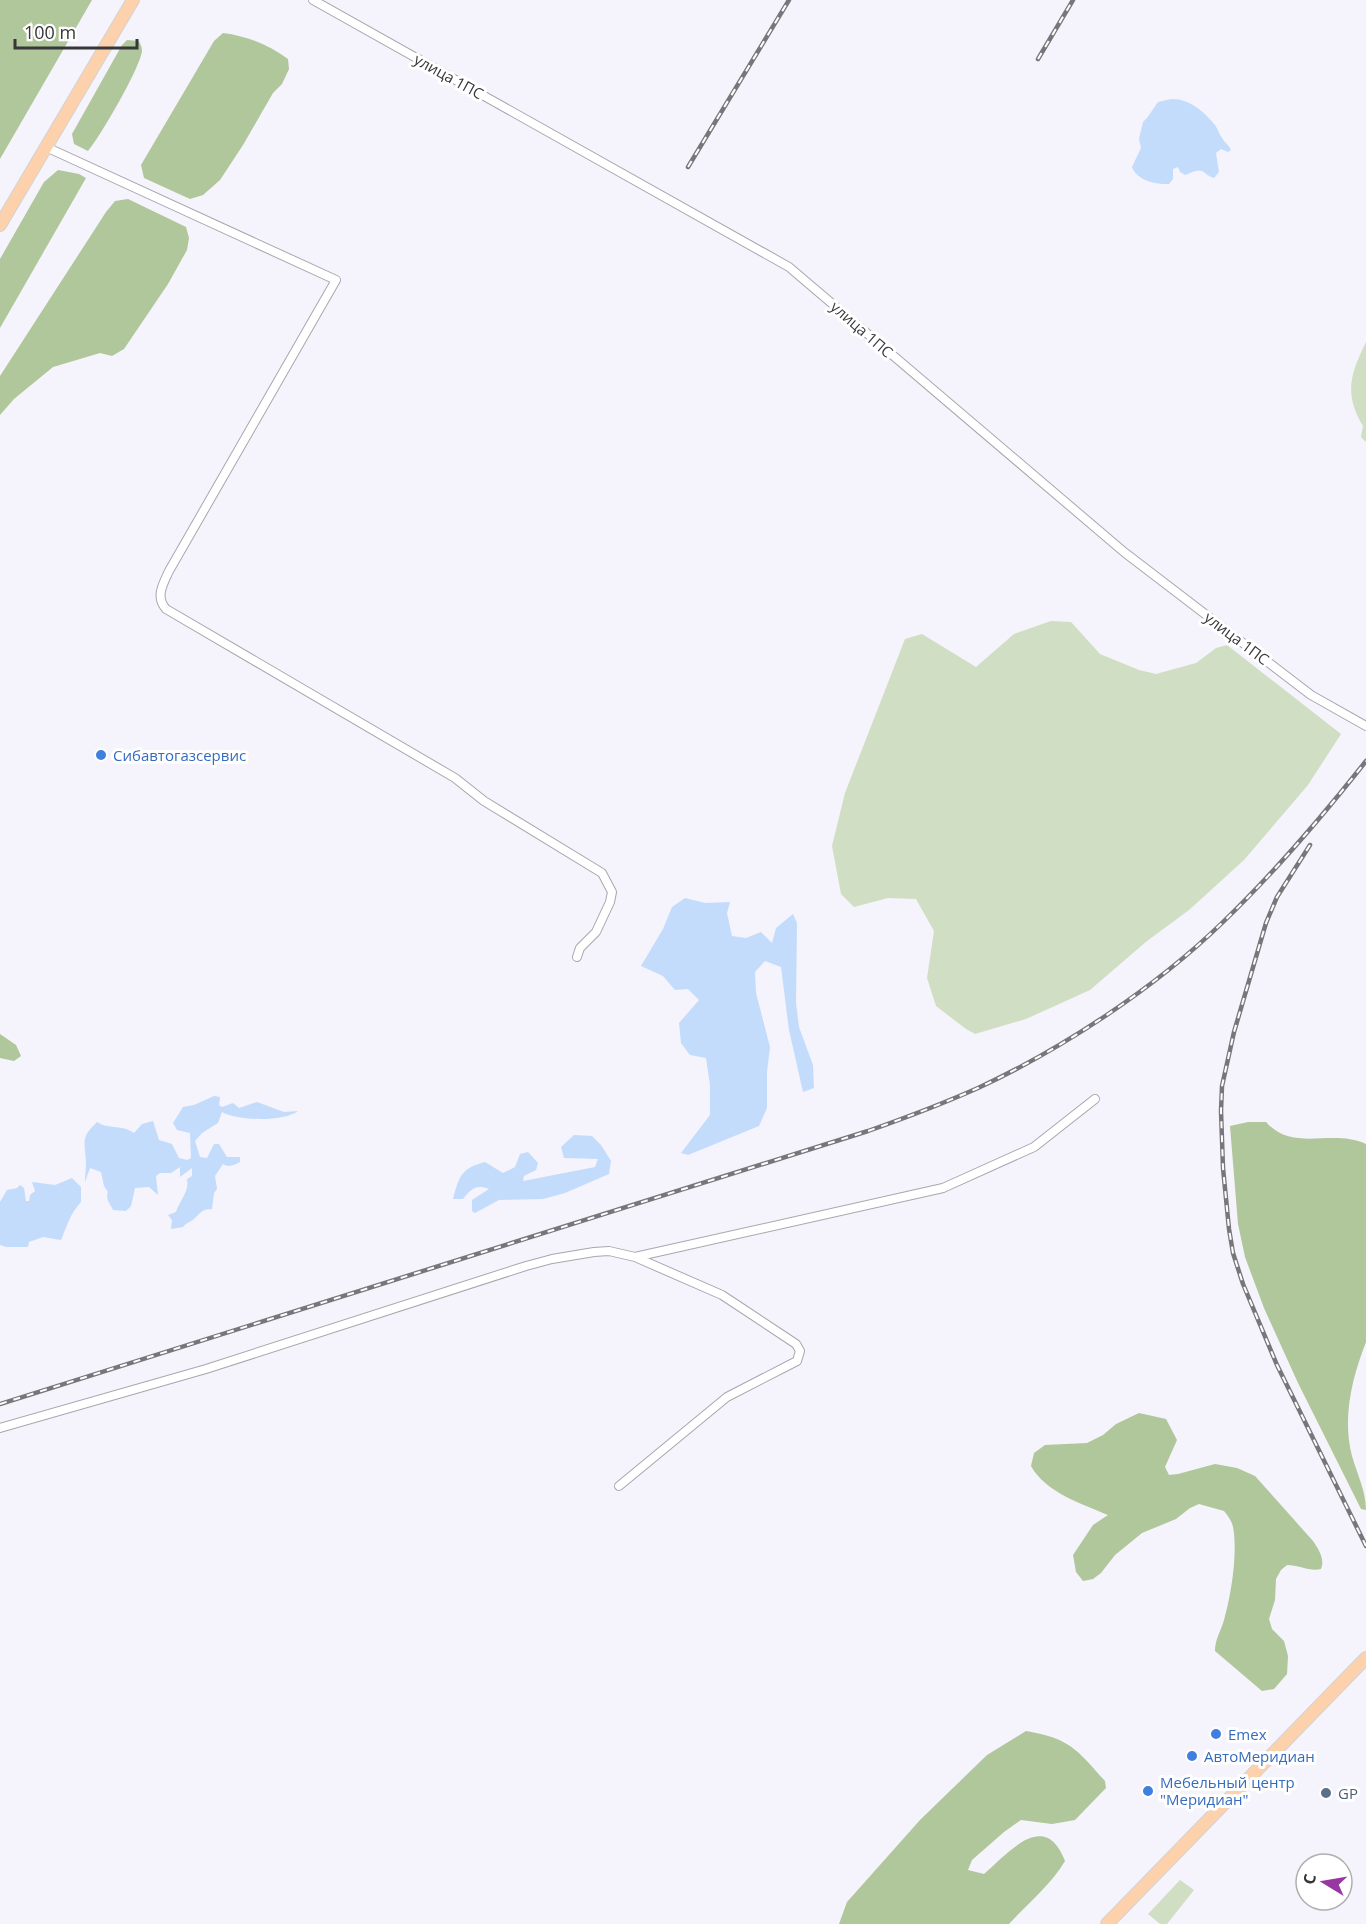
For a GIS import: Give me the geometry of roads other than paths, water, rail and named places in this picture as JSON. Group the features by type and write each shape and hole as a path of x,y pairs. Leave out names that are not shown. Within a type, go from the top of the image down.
{"main road":[{"path":"0,225 133,0"},
{"path":"1107,1924 1366,1658"}],"street":[{"name":"улица 1ПС","path":"312,0 789,267 1124,552 1311,695 1366,726"},
{"path":"46,147 336,280 169,571 160,594 160,603 166,609 455,778 484,801 602,873 612,892 610,902 596,932 580,948 577,957"},
{"path":"635,1257 943,1188 1034,1147 1095,1099"},
{"path":"0,1428 206,1369 543,1261 609,1251 635,1257 722,1295 796,1344 800,1351 797,1361 727,1397 618,1486"}],"water":[{"path":"1171,99 1184,101 1201,110 1215,125 1231,150 1228,152 1221,149 1216,153 1219,172 1214,178 1202,171 1185,175 1178,167 1173,169 1173,179 1169,184 1164,184 1147,181 1134,172 1132,167 1141,148 1139,139 1143,122 1158,102"},
{"path":"685,898 705,903 730,902 727,913 732,936 746,938 761,932 772,943 776,928 793,914 797,923 796,1003 799,1027 813,1065 814,1088 803,1092 789,1030 781,967 765,961 755,972 756,993 770,1047 767,1108 759,1126 688,1155 681,1153 710,1115 710,1085 706,1058 690,1055 681,1043 679,1023 699,1000 688,989 675,990 663,976 641,966 663,929 672,907"},
{"path":"214,1096 220,1097 219,1105 222,1107 233,1103 239,1108 257,1102 284,1112 298,1111 272,1119 249,1119 222,1112 218,1123 202,1133 195,1141 200,1157 207,1158 214,1144 219,1144 227,1157 240,1157 240,1162 234,1165 223,1164 215,1176 217,1189 214,1193 212,1209 202,1211 183,1227 171,1229 172,1220 168,1215 176,1212 186,1192 187,1179 192,1176 192,1168 180,1177 180,1167 171,1173 160,1173 156,1176 158,1195 149,1187 135,1188 131,1206 126,1211 113,1210 107,1199 108,1192 101,1172 90,1168 85,1182 85,1140 88,1132 97,1122 134,1133 142,1124 153,1121 159,1140 172,1144 179,1158 187,1160 191,1158 190,1133 177,1130 173,1123 183,1107"},
{"path":"574,1135 592,1136 601,1145 611,1161 609,1174 565,1193 543,1199 499,1200 475,1213 472,1211 472,1200 489,1189 477,1187 463,1199 453,1199 459,1179 471,1167 485,1162 503,1173 515,1167 520,1154 528,1152 538,1163 536,1170 524,1176 523,1181 595,1167 598,1159 564,1158 561,1147"},
{"path":"72,1178 81,1187 81,1202 71,1216 61,1240 43,1237 29,1242 28,1247 0,1245 0,1202 7,1190 20,1185 24,1188 26,1201 29,1201 30,1195 35,1191 32,1182 55,1185"}],"railway":[{"path":"688,167 789,0"},
{"path":"1038,59 1073,0"},
{"path":"0,1404 868,1131 978,1088 1074,1036 1138,993 1196,947 1279,865 1366,761"},
{"path":"1310,845 1277,897 1266,923 1234,1032 1222,1086 1223,1168 1233,1253 1243,1284 1277,1365 1366,1546"}],"place":[{"name":"Сибавтогазсервис","path":"101,755"},
{"name":"Emex","path":"1216,1734"},
{"name":"АвтоМеридиан","path":"1192,1756"},
{"name":"Мебельный центр \"Меридиан\"","path":"1148,1791"},
{"name":"GP","path":"1326,1793"}]}
